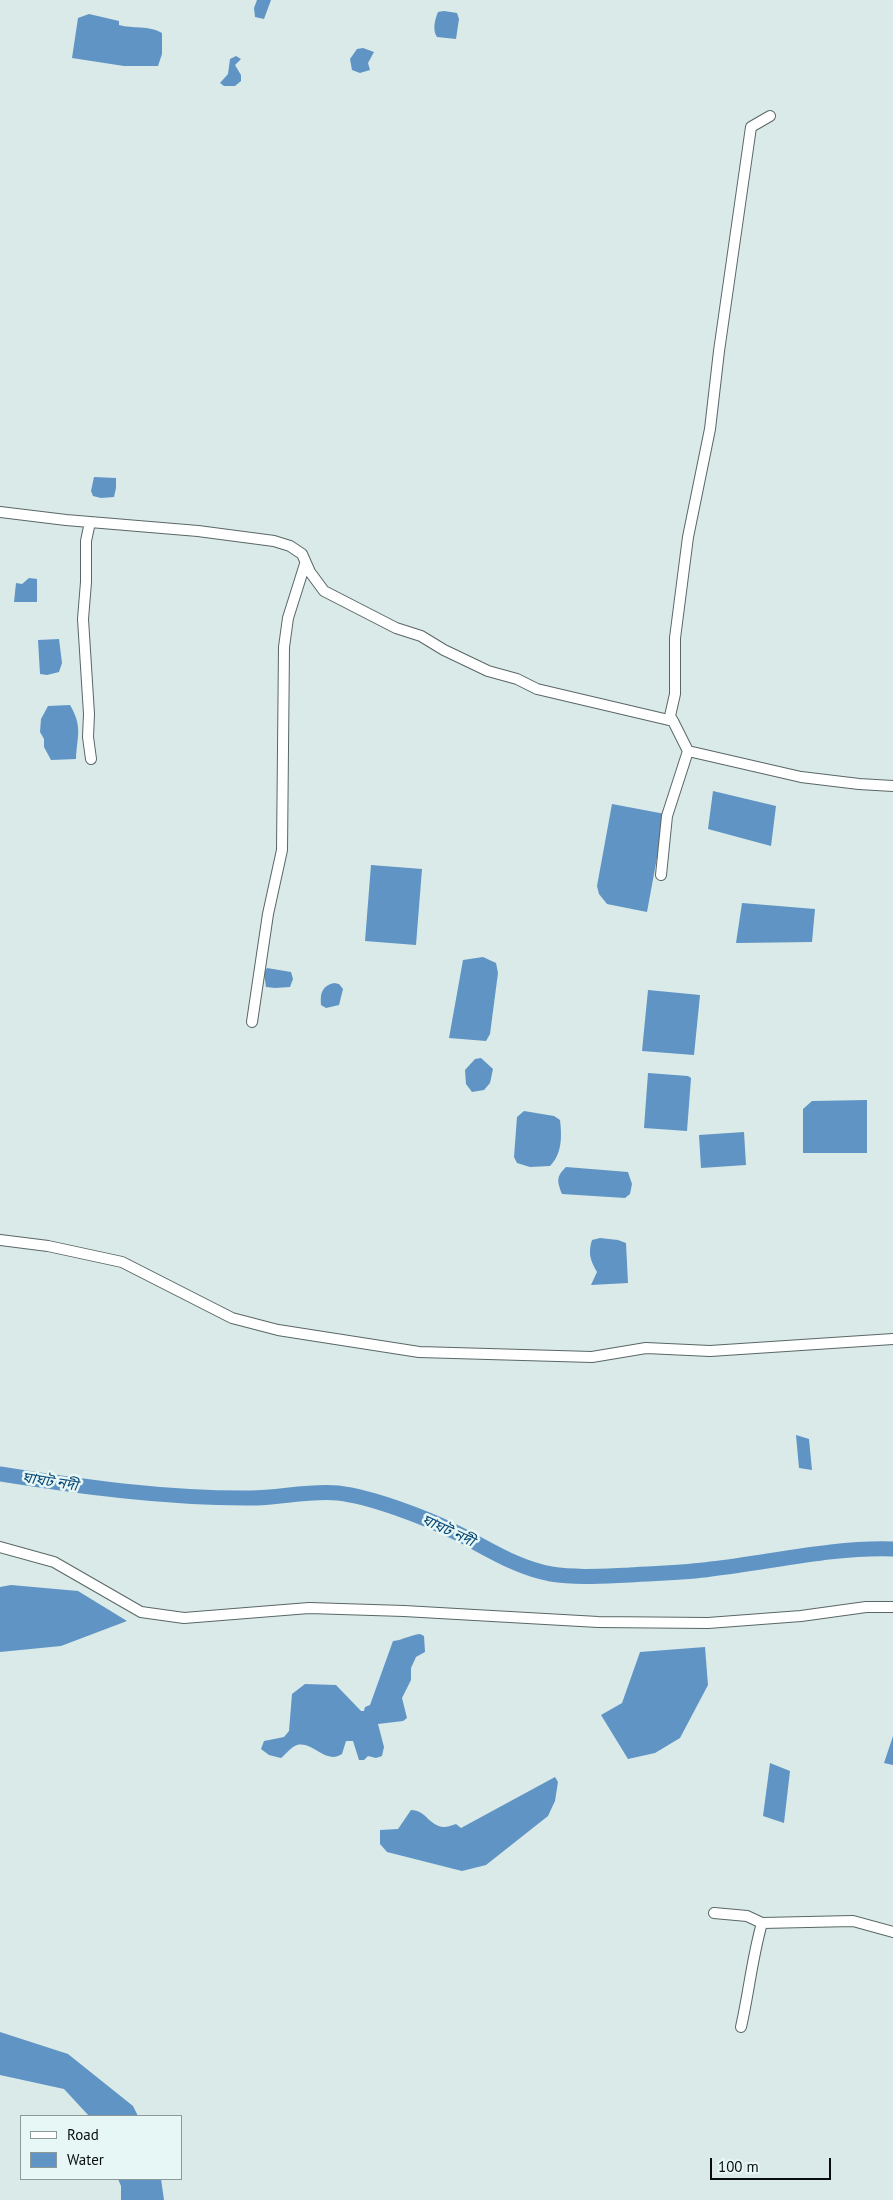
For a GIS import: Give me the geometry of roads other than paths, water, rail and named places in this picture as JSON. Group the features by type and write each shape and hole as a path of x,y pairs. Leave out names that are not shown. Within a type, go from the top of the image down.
{"street":[{"path":"661,875 667,816 688,750 670,716 675,694 675,638 688,537 710,429 719,351 751,127 770,116"},
{"path":"0,512 274,541 290,546 302,554 305,564 324,591 396,628 421,636 444,650 488,670 517,678 537,689 673,721"},
{"path":"90,522 86,542 86,582 83,620 89,714 88,737 91,759"},
{"path":"252,1022 268,914 282,850 284,647 288,618 305,564"},
{"path":"688,750 801,776 859,784 893,786"},
{"path":"0,1240 48,1246 122,1262 232,1318 278,1330 419,1352 592,1357 646,1348 710,1350 893,1339"},
{"path":"0,1547 54,1562 141,1612 184,1618 309,1608 404,1611 598,1622 708,1623 801,1616 866,1607 893,1607"},
{"path":"714,1913 747,1916 762,1923 853,1921 893,1932"},
{"path":"741,2027 748,1996 753,1953 762,1923"}],"water":[{"path":"257,0 271,0 264,19 255,17 254,8"},
{"path":"438,12 457,13 459,19 456,39 437,37 435,34 434,24"},
{"path":"89,14 119,21 119,25 152,29 162,33 162,54 158,66 124,66 72,58 78,18"},
{"path":"363,48 374,52 368,63 370,70 360,73 352,70 350,59 357,49"},
{"path":"236,56 241,59 235,65 241,75 241,81 235,86 224,86 220,83 228,74 230,59"},
{"path":"94,477 116,478 114,497 101,498 93,496 91,491"},
{"path":"29,578 37,579 37,602 14,602 16,583 22,584"},
{"path":"59,639 62,663 59,672 47,675 40,674 38,640"},
{"path":"70,705 77,719 78,726 76,759 51,760 44,747 44,739 40,732 41,719 48,706"},
{"path":"713,791 776,806 771,846 708,829"},
{"path":"612,804 665,814 647,912 607,904 599,894 597,886"},
{"path":"371,865 422,869 416,945 365,941"},
{"path":"742,903 815,909 812,942 736,943"},
{"path":"483,957 496,963 498,973 490,1034 486,1041 449,1038 463,960"},
{"path":"267,968 291,972 293,979 290,987 266,987 264,973"},
{"path":"334,983 339,984 343,989 339,1005 326,1008 321,1005 321,997 324,988"},
{"path":"648,990 700,995 694,1055 642,1051"},
{"path":"481,1058 493,1069 490,1083 484,1090 472,1092 466,1084 465,1070 475,1059"},
{"path":"648,1073 688,1076 691,1078 687,1131 644,1128"},
{"path":"867,1100 867,1153 803,1153 803,1109 812,1101"},
{"path":"524,1111 554,1116 560,1120 559,1151 550,1166 530,1167 517,1163 514,1157 517,1117"},
{"path":"744,1132 746,1165 701,1168 699,1135"},
{"path":"566,1167 628,1172 632,1184 630,1194 625,1198 562,1194 558,1179"},
{"path":"600,1238 626,1243 628,1283 591,1285 597,1272 590,1256 590,1249 592,1240"},
{"path":"796,1435 809,1439 812,1470 799,1468"},
{"path":"11,1585 78,1591 127,1621 61,1646 0,1652 0,1587"},
{"path":"420,1634 424,1636 425,1652 416,1657 411,1668 411,1680 402,1698 407,1718 403,1721 378,1724 384,1747 382,1756 376,1758 368,1756 364,1760 359,1760 353,1741 346,1741 342,1754 336,1757 330,1757 309,1746 303,1745 295,1746 281,1758 269,1755 261,1749 264,1741 284,1737 289,1731 292,1694 305,1684 336,1685 361,1711 364,1711 365,1707 370,1705 393,1641"},
{"path":"705,1647 708,1685 680,1738 655,1753 628,1759 601,1715 622,1703 640,1652"},
{"path":"893,1736 893,1765 884,1763"},
{"path":"770,1763 790,1771 784,1823 763,1816"},
{"path":"555,1777 558,1782 555,1801 548,1816 486,1865 462,1871 387,1852 380,1844 380,1830 398,1829 411,1810 420,1813 439,1826 446,1827 456,1824 461,1828"},
{"path":"0,2032 68,2054 133,2106 138,2115 88,2115 64,2089 0,2075"},
{"path":"118,2180 161,2180 164,2200 121,2200 121,2186"}],"waterway":[{"name":"ঘাঘট নদী","path":"0,1474 153,1494 215,1498 257,1498 326,1492 352,1495 398,1508 428,1520 526,1567 560,1575 599,1576 691,1571 847,1550 893,1549"}]}
